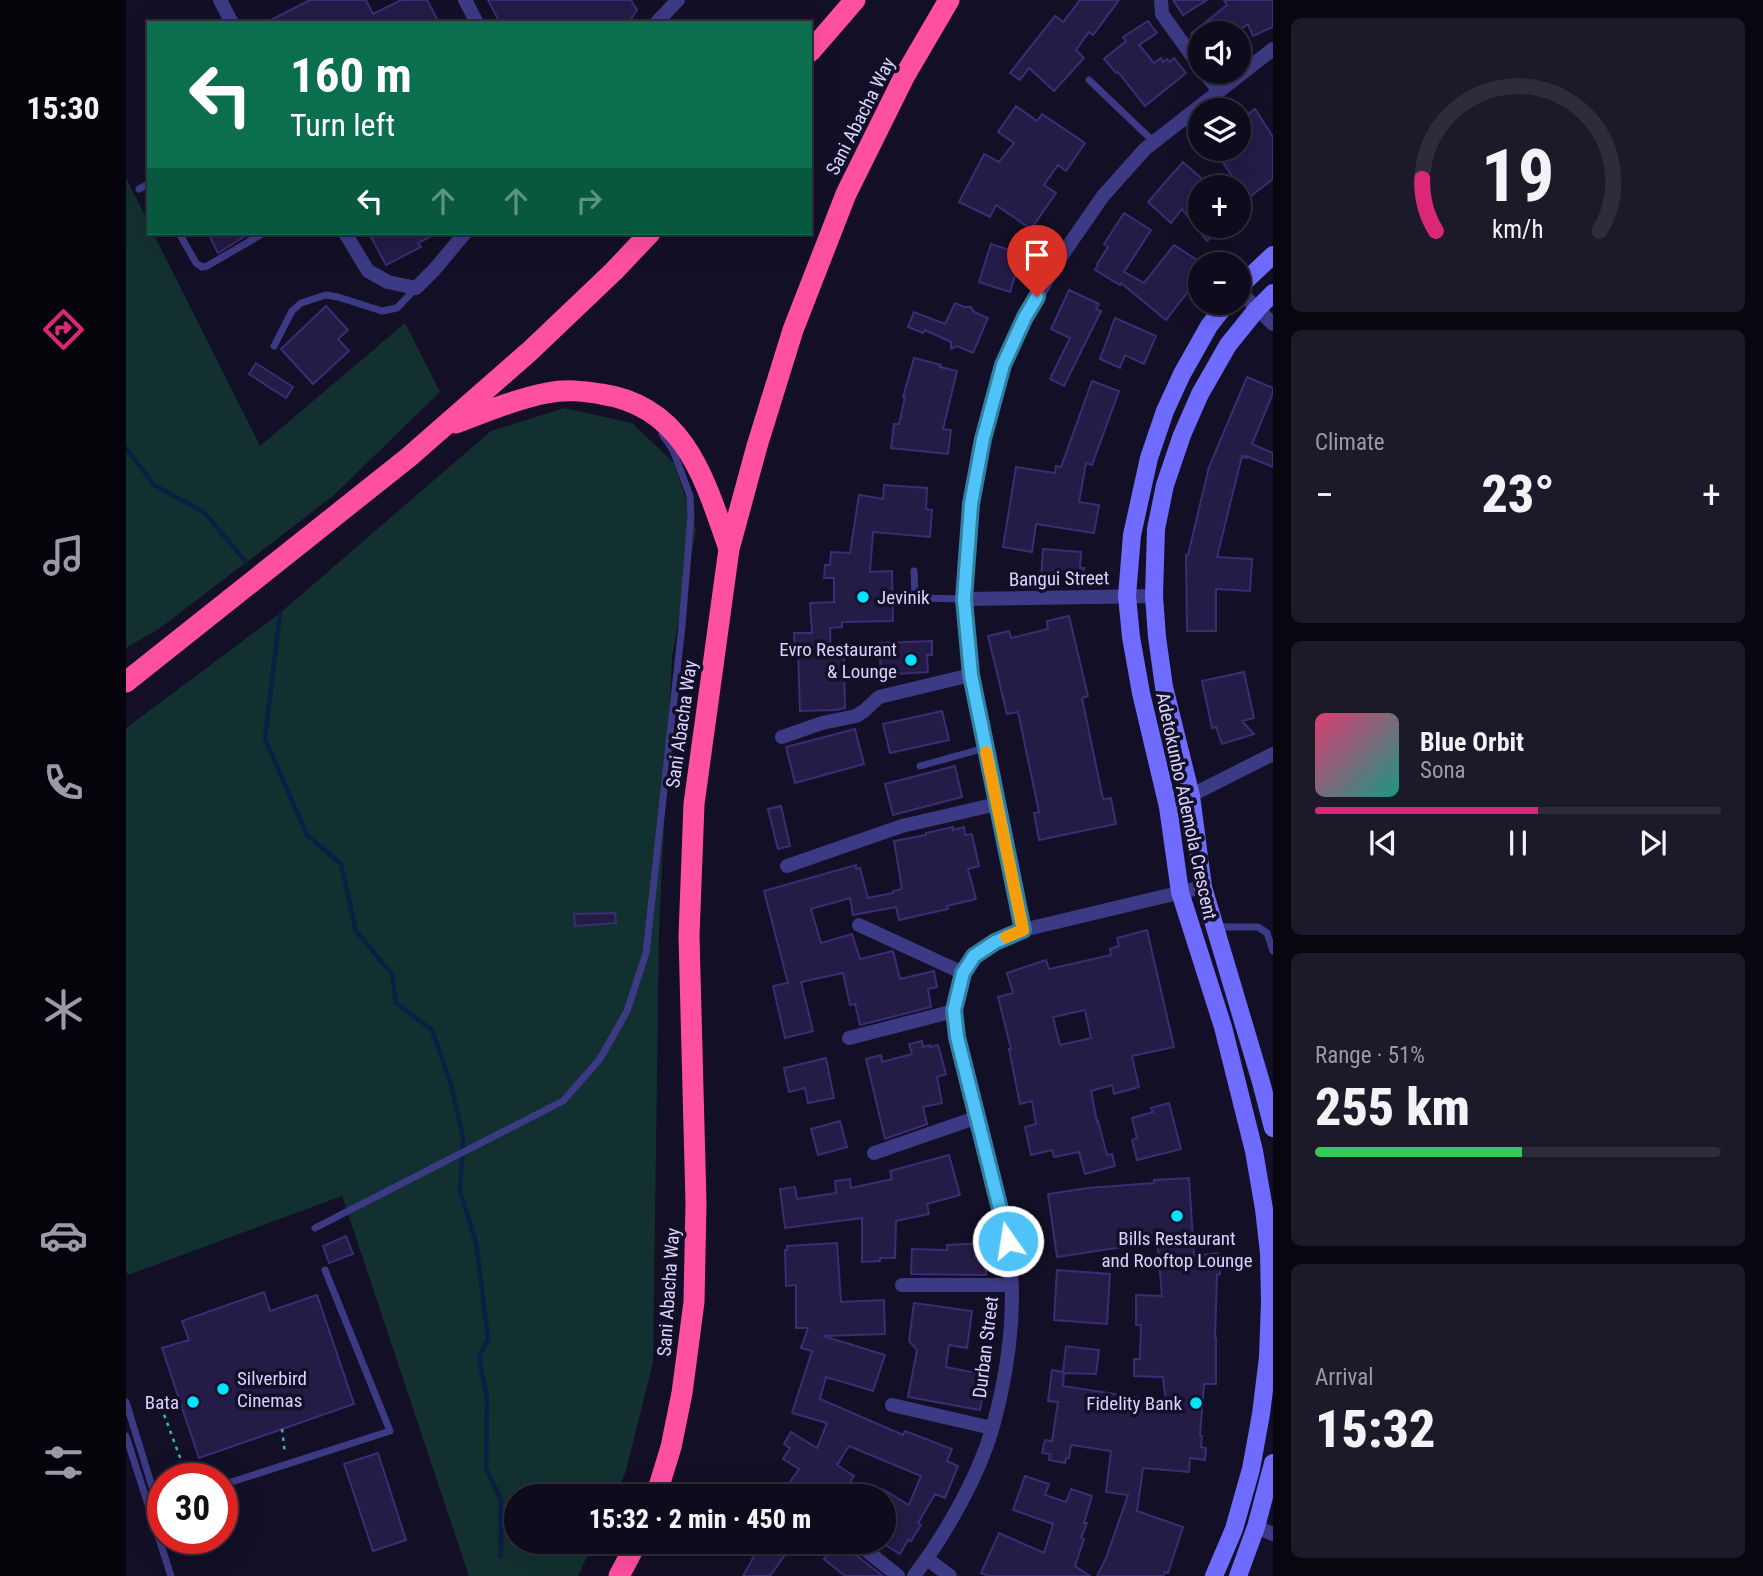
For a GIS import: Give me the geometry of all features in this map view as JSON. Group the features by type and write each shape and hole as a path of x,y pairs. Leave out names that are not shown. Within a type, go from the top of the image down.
{"highway":[{"path":"812,50 855,0"},
{"name":"Sani Abacha Way","path":"660,1484 671,1447 682,1393 694,1301 696,1203 689,936 694,804 729,549 793,330 841,206 904,77 948,0"},
{"path":"126,682 409,457 530,351 648,235"},
{"path":"444,427 547,393 576,390 631,401 675,433 694,458 729,549"},
{"path":"619,1576 631,1554"}],"main road":[{"path":"1251,277 1273,255"},
{"name":"Adetokunbo Ademola Crescent","path":"1273,293 1228,345 1200,394 1182,435 1165,485 1156,529 1154,596 1164,687 1191,796 1203,887 1273,1128"},
{"name":"Adetokunbo Ademola Crescent","path":"1214,1576 1234,1529 1251,1469 1261,1414 1269,1343 1269,1253 1254,1151 1240,1091 1223,1027 1180,892 1168,807 1141,693 1127,596 1132,535 1149,458 1165,411 1182,374 1218,315"},
{"path":"1238,1576 1256,1527 1273,1462"}],"street":[{"path":"220,0 231,21"},
{"path":"465,0 476,21"},
{"path":"1161,0 1161,14 1188,51"},
{"path":"658,21 674,1"},
{"path":"1023,930 971,675 964,599 971,504 983,439 1003,365 1025,317 1060,258 1103,196 1145,149 1273,49"},
{"path":"1213,84 1219,91"},
{"path":"346,235 368,271 388,282 416,288 464,235"},
{"path":"1251,302 1273,324"},
{"name":"Bangui Street","path":"964,599 1154,596"},
{"path":"782,737 822,723 856,716 879,697 971,675"},
{"path":"1168,807 1273,754"},
{"path":"787,866 902,826 997,804"},
{"name":"Durban Street","path":"914,1576 953,1515 973,1476 992,1428 1010,1338 1012,1285 1008,1241 957,1037 954,1011 963,973 974,956 995,942 1023,930 1203,887"},
{"path":"859,925 963,973"},
{"path":"849,1038 954,1011"},
{"path":"874,1153 978,1117"},
{"path":"902,1285 1012,1285"},
{"path":"892,1405 992,1428"},
{"path":"1256,1527 1273,1534"},
{"path":"871,1554 898,1576"},
{"path":"927,1559 950,1576"}],"lane":[{"path":"1089,80 1154,142"},
{"path":"139,189 147,185"},
{"path":"180,235 196,263 202,267 261,235"},
{"path":"274,346 292,311 302,303 326,295 382,311 397,308 416,288"},
{"path":"315,1228 562,1101 600,1059 628,1011 646,953 682,626 691,515 690,496 673,450 646,410"},
{"path":"914,571 915,596 964,599"},
{"path":"920,766 985,748"},
{"path":"1216,927 1258,927 1267,933 1273,951"},
{"path":"238,1480 390,1431 325,1270"},
{"path":"126,1402 147,1470"},
{"path":"126,1436 171,1576"}],"path":[{"path":"180,1402 162,1409 182,1463"},
{"path":"282,1429 286,1464"}],"green space":[{"path":"126,178 147,219 147,235 154,235 260,446 405,323 440,392 333,496 159,629 126,648"},
{"path":"564,408 632,423 674,463 696,530 672,657 659,932 653,1363 626,1471 620,1484 504,1484 504,1554 588,1554 578,1576 469,1576 342,1196 128,1275 126,1271 126,728 280,613 491,431"}],"building":[{"path":"310,0 366,0 373,14 401,0 427,0 438,21 269,21"},
{"path":"488,0 631,0 637,10 629,21 499,21"},
{"path":"1080,0 1119,0 1093,35 1089,32 1076,50 1084,58 1054,91 1029,68 1020,80 1010,73 1055,16 1063,22"},
{"path":"1173,0 1207,0 1183,15"},
{"path":"1224,0 1273,0 1273,27 1253,36 1251,21 1207,21 1227,5"},
{"path":"1148,21 1157,33 1139,45 1154,63 1161,58 1163,62 1167,59 1170,62 1174,58 1186,73 1145,106 1104,59 1126,41 1123,37"},
{"path":"1016,106 1037,121 1042,114 1085,143 1066,171 1058,165 1044,185 1056,193 1031,229 996,205 990,217 959,202 984,154 999,162 1014,143 998,132"},
{"path":"1255,109 1273,137 1273,179 1251,196 1251,175 1231,175 1222,161 1251,161 1251,112"},
{"path":"1183,162 1198,175 1188,175 1188,217 1182,209 1171,223 1148,202"},
{"path":"1124,213 1151,230 1124,272 1144,283 1174,245 1188,254 1188,292 1166,320 1121,283 1120,285 1095,270 1108,247 1104,244"},
{"path":"209,235 243,235 244,237 218,253"},
{"path":"370,235 433,235 418,243 421,247 386,265"},
{"path":"991,244 1022,254 1010,292 979,282"},
{"path":"1069,290 1099,304 1096,309 1101,311 1064,386 1050,379 1070,338 1051,329"},
{"path":"955,303 971,307 974,312 988,318 973,353 957,346 951,349 951,342 925,330 923,333 908,327 914,312 945,324"},
{"path":"326,306 348,330 338,339 349,351 313,384 281,349"},
{"path":"1115,318 1156,336 1144,364 1125,355 1120,368 1100,359"},
{"path":"914,358 957,371 943,429 951,430 948,454 891,448 894,424 899,424"},
{"path":"256,363 293,387 286,398 249,374"},
{"path":"1247,377 1273,388 1252,444 1273,453 1273,467 1242,456 1217,557 1252,559 1250,591 1216,589 1216,631 1187,631 1186,555 1209,467"},
{"path":"1092,381 1119,391 1092,465 1086,463 1079,502 1099,505 1094,533 1036,524 1032,552 1003,547 1016,467 1055,473 1056,466 1061,467"},
{"path":"884,485 927,488 926,509 932,510 930,537 873,532 870,572 892,571 893,621 842,622 842,627 830,628 831,658 844,657 845,708 800,711 798,649 795,649 794,633 812,633 810,603 834,602 834,578 824,578 825,565 830,565 831,552 850,553 859,495 883,499"},
{"path":"1043,549 1081,552 1083,582 1041,579"},
{"path":"1069,616 1088,696 1082,698 1103,799 1111,798 1116,824 1039,840 1034,813 1039,812 1018,712 1007,714 988,636 1009,631 1011,638 1048,629 1047,621"},
{"path":"932,641 932,655 927,655 928,672 881,675 879,643"},
{"path":"1244,672 1254,718 1242,721 1254,734 1222,744 1216,727 1212,728 1202,681"},
{"path":"942,711 949,740 890,753 883,724"},
{"path":"855,729 864,764 795,783 786,747"},
{"path":"955,766 962,797 893,815 885,784"},
{"path":"781,806 790,846 778,849 768,809"},
{"path":"953,827 953,830 964,827 965,835 972,834 979,866 968,869 976,899 947,906 948,909 899,920 896,907 853,915 850,898 811,909 821,943 852,934 860,959 893,951 900,979 934,971 937,987 928,989 931,1007 860,1025 855,1004 850,1005 843,973 801,982 813,1031 785,1038 773,986 788,983 764,891 856,865 856,869 860,868 868,898 893,893 902,889 894,841"},
{"path":"615,913 616,923 575,926 574,914"},
{"path":"1147,930 1174,1047 1132,1056 1139,1087 1114,1094 1112,1085 1091,1091 1107,1155 1112,1154 1115,1166 1085,1174 1079,1152 1054,1157 1052,1150 1031,1155 1025,1127 1036,1124 1032,1101 1020,1104 1011,1049 998,997 1013,993 1007,973 1046,960 1049,969 1111,955 1110,949 1119,946 1117,938","holes":["1085,1010 1091,1038 1060,1045 1053,1017"]},
{"path":"922,1041 923,1047 938,1045 946,1074 937,1077 942,1103 923,1107 927,1124 885,1139 866,1059 881,1055 882,1062 912,1054 909,1044"},
{"path":"826,1058 834,1098 808,1103 805,1088 789,1092 784,1068"},
{"path":"1169,1103 1181,1149 1137,1160 1132,1140 1137,1138 1132,1118 1153,1112 1151,1108"},
{"path":"840,1121 847,1147 818,1155 811,1129"},
{"path":"949,1155 960,1195 927,1204 929,1214 896,1221 895,1258 862,1262 862,1218 785,1228 780,1189 795,1187 797,1199 836,1193 835,1181 850,1179 851,1188 892,1179 890,1171"},
{"path":"1189,1178 1194,1256 1218,1253 1220,1274 1217,1275 1216,1384 1204,1384 1200,1436 1201,1447 1206,1448 1205,1460 1190,1458 1189,1472 1143,1468 1137,1511 1183,1527 1168,1573 1165,1572 1163,1576 1097,1576 1128,1495 1106,1492 1111,1451 1071,1445 1069,1458 1066,1458 1065,1463 1049,1460 1050,1454 1042,1453 1045,1440 1052,1441 1058,1402 1048,1401 1052,1370 1063,1372 1066,1346 1099,1350 1096,1374 1064,1373 1063,1386 1166,1402 1163,1377 1134,1376 1134,1359 1140,1359 1141,1325 1136,1325 1136,1295 1162,1296 1157,1239 1123,1242 1123,1247 1057,1257 1048,1194"},
{"path":"346,1236 353,1254 329,1263 323,1246"},
{"path":"837,1243 841,1302 884,1300 885,1334 823,1336 885,1355 873,1391 826,1377 820,1399 903,1435 905,1431 952,1449 947,1461 958,1466 945,1498 935,1494 918,1523 921,1525 900,1554 896,1552 896,1497 909,1505 921,1476 849,1446 837,1465 854,1476 849,1484 788,1484 799,1469 783,1459 790,1448 784,1444 791,1432 817,1448 827,1423 792,1413 812,1351 801,1348 808,1328 796,1328 796,1285 786,1286 787,1246"},
{"path":"985,1243 986,1252 995,1251 996,1265 986,1265 986,1275 911,1274 912,1249 947,1250 947,1245"},
{"path":"1057,1270 1110,1274 1107,1324 1054,1320"},
{"path":"264,1292 270,1311 317,1295 354,1404 199,1458 162,1348 189,1340 182,1321"},
{"path":"914,1303 972,1311 967,1348 949,1345 946,1367 986,1375 980,1410 908,1397 917,1350 909,1341"},
{"path":"378,1453 406,1540 373,1551 344,1464"},
{"path":"1025,1476 1049,1484 1045,1495 1066,1502 1071,1489 1092,1496 1081,1538 1084,1539 1075,1566 1090,1576 989,1576 981,1573 999,1533 1044,1553 1053,1524 1013,1510"},
{"path":"755,1554 785,1554 770,1576 743,1576"},
{"path":"828,1554 854,1554 883,1576 845,1576 824,1559"}],"waterway":[{"path":"126,448 154,485 204,512 246,562"},
{"path":"280,613 265,739 307,835 341,864 356,931 392,974 396,1003 432,1030 451,1084 463,1137 460,1191 476,1242 488,1339 479,1357 487,1398 486,1468 501,1500 501,1556"}],"slow traffic":[{"path":"986,752 1023,930 1006,937"}],"place":[{"name":"Jevinik","path":"863,597"},
{"name":"Evro Restaurant & Lounge","path":"911,660"},
{"name":"Bills Restaurant and Rooftop Lounge","path":"1177,1216"},
{"name":"Silverbird Cinemas","path":"223,1389"},
{"name":"Bata","path":"193,1402"},
{"name":"Fidelity Bank","path":"1196,1403"}],"route":[{"path":"1008,1241 957,1037 954,1011 963,973 974,956 995,942 1023,930 971,675 964,599 971,504 983,439 1003,365 1037,297"}]}
